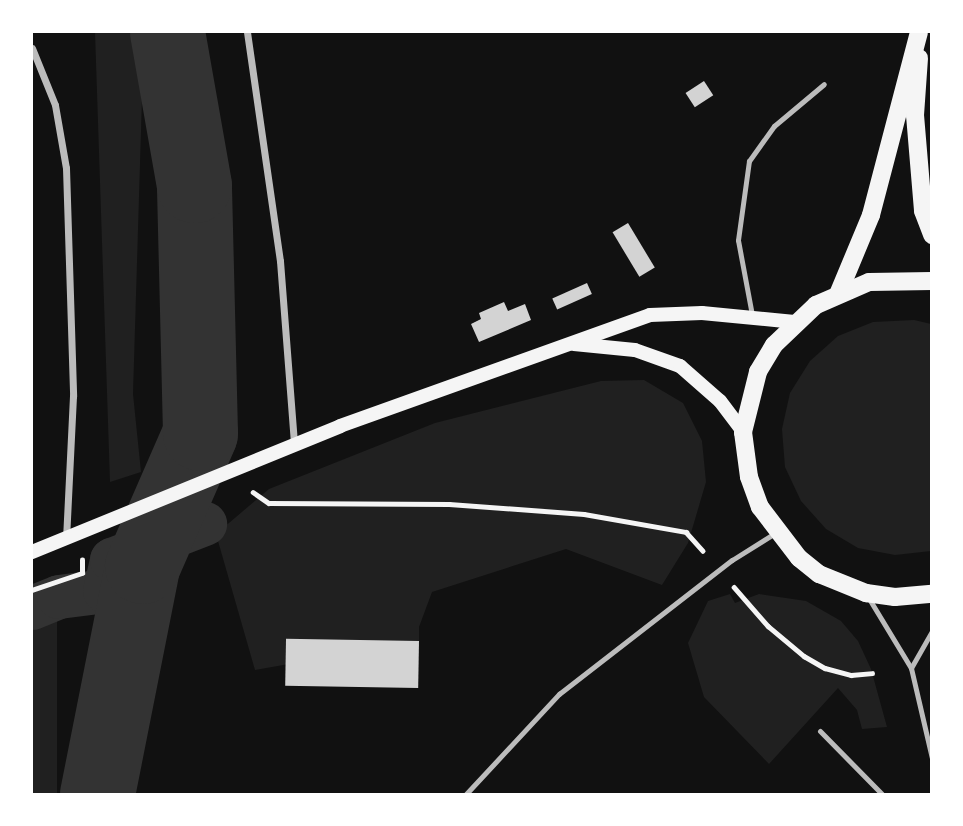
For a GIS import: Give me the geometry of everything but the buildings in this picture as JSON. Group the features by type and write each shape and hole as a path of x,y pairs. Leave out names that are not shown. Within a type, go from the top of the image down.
{"main road":[{"path":"920,32 915,115 923,211 932,235"},
{"path":"839,292 871,215 920,32"},
{"path":"932,281 869,282 839,292 795,322 758,372 743,432 749,477 775,533 819,573 866,593 895,597 932,594"},
{"path":"32,552 294,444 650,315 702,313 795,322"},
{"path":"572,344 635,350 680,366 720,401 743,432"}],"street":[{"path":"247,32 281,261 294,444"},
{"path":"32,48 55,105 66,168 73,396 66,538"}],"lane":[{"path":"752,318 738,240 749,161 774,126 824,84"},
{"path":"466,794 559,694 732,560 775,533"},
{"path":"866,593 911,668 932,758"},
{"path":"911,668 932,631"},
{"path":"820,731 882,794"}],"path":[{"path":"250,490 269,503 450,504 584,514 686,532"},
{"path":"32,590 82,573 82,558 89,555"},
{"path":"740,595 768,626 815,662 851,675 872,673"}],"shaded area":[{"path":"95,32 144,32 133,394 141,472 110,482"},
{"path":"914,320 931,324 931,551 895,555 858,548 826,529 801,501 785,467 782,429 790,393 810,361 838,336 873,322"},
{"path":"644,380 683,403 702,441 706,482 688,543 662,585 566,549 432,592 419,627 419,641 255,670 216,534 269,489 435,423 601,381"},
{"path":"730,594 735,603 759,594 806,601 841,621 858,641 871,669 887,727 862,729 857,710 838,688 769,764 704,697 688,643 708,601"},
{"path":"32,620 57,620 57,794 32,794"}],"waterway":[{"path":"97,794 142,566 200,433 194,185 167,32"},
{"path":"32,608 59,597 105,591 112,560 205,524"}]}
